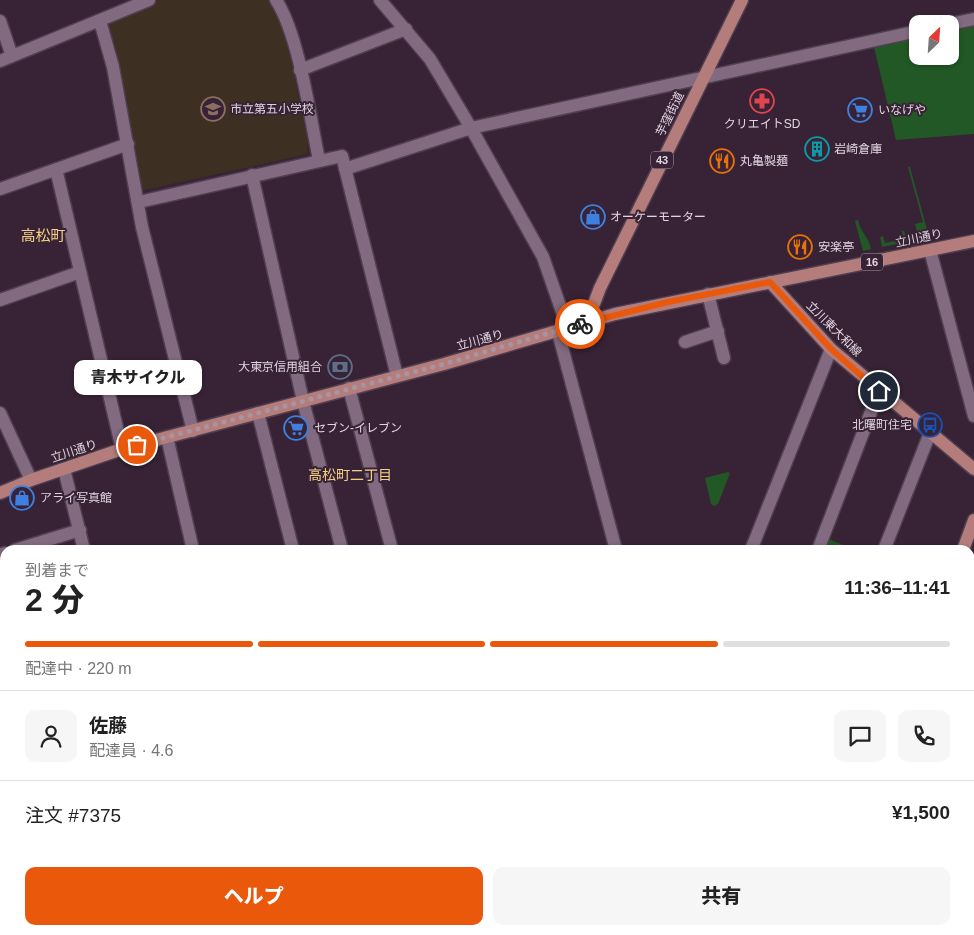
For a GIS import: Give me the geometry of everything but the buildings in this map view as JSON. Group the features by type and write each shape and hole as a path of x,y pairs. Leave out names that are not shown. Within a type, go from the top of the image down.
{"main road":[{"name":"芋窪街道","path":"586,322 600,288 742,0"},
{"name":"立川通り","path":"0,493 30,480 122,449 397,376 586,322 708,294 974,241"},
{"name":"立川東大和線","path":"770,282 831,349 974,469"},
{"path":"964,545 974,520"}],"street":[{"path":"0,21 6,59 149,0"},
{"path":"276,0 284,12 300,70 319,160"},
{"path":"380,0 430,59 543,257 563,330 615,545"},
{"path":"959,22 974,19"},
{"path":"100,21 113,67 139,202 142,227 193,431"},
{"path":"300,70 406,29"},
{"path":"345,169 471,128 909,33"},
{"path":"0,189 128,144"},
{"path":"139,202 342,156 397,376"},
{"path":"56,169 122,449"},
{"path":"252,175 303,401 341,545"},
{"path":"930,250 974,416"},
{"path":"0,300 80,272"},
{"path":"708,294 724,358"},
{"path":"686,342 718,331"},
{"path":"753,545 831,349"},
{"path":"349,388 391,545"},
{"path":"820,545 879,391"},
{"path":"0,413 30,480"},
{"path":"258,413 292,545"},
{"path":"886,545 930,433"},
{"path":"167,437 193,545"},
{"path":"64,469 83,545"},
{"path":"31,545 80,530"}],"shaded area":[{"name":"市立第五小学校","path":"159,0 273,0 278,6 294,74 307,135 308,154 140,191 104,25"}],"green space":[{"path":"974,25 974,134 896,140 874,47 909,39 909,65 959,65 959,28"},
{"path":"908,167 910,167 929,237 919,239 915,224 923,222"},
{"path":"858,220 871,249 863,251 855,221"},
{"path":"902,231 904,231 907,242 882,247 880,237 883,236 885,243 903,239"},
{"path":"730,473 718,504 714,506 711,504 705,478"},
{"path":"826,538 843,545 823,545"}],"way so far":[{"path":"137,445 444,364 548,335 580,324"}],"place":[{"name":"クリエイトSD","path":"762,101"},
{"name":"市立第五小学校","path":"213,109"},
{"name":"いなげや","path":"860,110"},
{"name":"岩崎倉庫","path":"817,149"},
{"name":"丸亀製麺","path":"722,161"},
{"name":"オーケーモーター","path":"593,217"},
{"name":"安楽亭","path":"800,247"},
{"name":"大東京信用組合","path":"340,367"},
{"name":"北曙町住宅","path":"930,425"},
{"name":"セブン-イレブン","path":"296,428"},
{"name":"青木サイクル","path":"137,445"},
{"name":"アライ写真館","path":"22,498"}],"district":[{"name":"高松町","path":"43,236"},
{"name":"高松町二丁目","path":"350,475"}],"route":[{"path":"580,324 668,302 770,282 831,349 879,391"}]}
